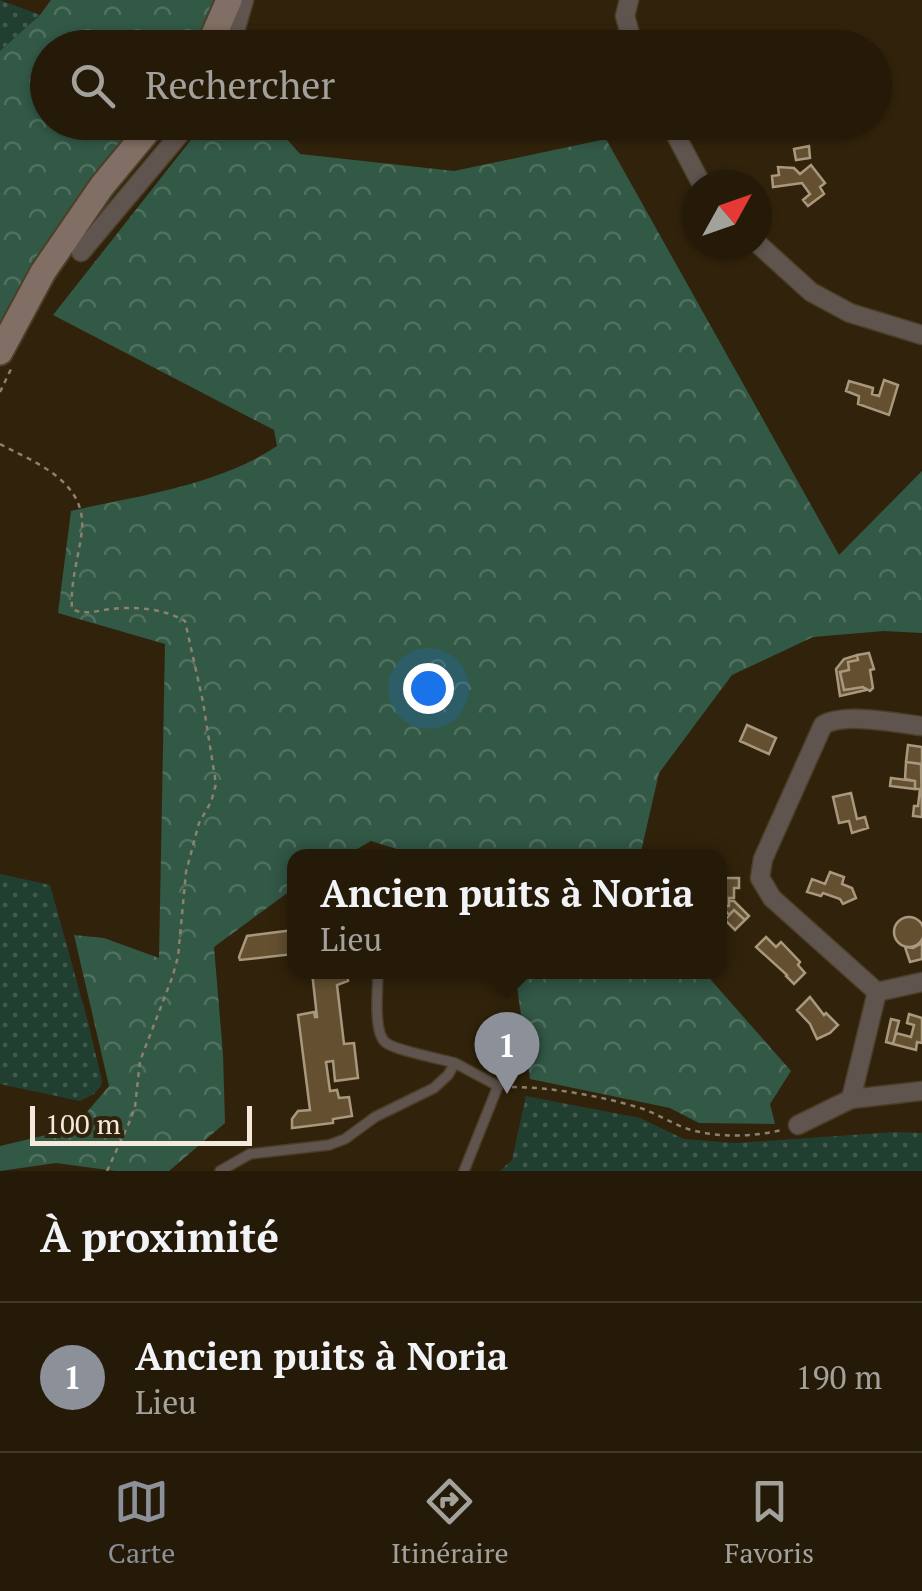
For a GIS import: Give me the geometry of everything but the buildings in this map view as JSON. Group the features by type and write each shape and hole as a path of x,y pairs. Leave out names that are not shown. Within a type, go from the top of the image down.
{"main road":[{"path":"216,30 229,0"},
{"path":"0,352 43,272 102,186 140,140"}],"street":[{"path":"235,30 244,0"},
{"path":"629,0 625,16 629,30"},
{"path":"81,252 175,140"},
{"path":"678,140 694,170"},
{"path":"772,257 811,292 850,313 922,335"},
{"path":"877,992 767,892 760,878 763,859 823,725 847,719 922,726"},
{"path":"877,992 922,982"},
{"path":"851,1099 877,992"},
{"path":"798,1125 851,1099 922,1091"}],"lane":[{"path":"378,979 378,1015 384,1042 454,1063 498,1086 464,1171"},
{"path":"220,1171 250,1154 329,1145 345,1139 375,1117 434,1088 454,1063"}],"path":[{"path":"0,444 48,470 71,489 81,508 72,609 81,614 117,608 171,613 184,621 216,784 199,824 186,872 178,958 140,1061 130,1123 107,1171"},
{"path":"498,1086 530,1087 620,1103 712,1134 764,1134 798,1125"}],"green space":[{"path":"0,0 40,15 0,51"},
{"path":"51,0 226,0 213,30 30,30 30,140 143,140 0,352 0,51"},
{"path":"191,140 288,140 300,154 454,171 607,140 839,555 922,471 922,633 884,631 813,637 732,675 659,773 642,849 397,849 371,841 357,849 287,849 287,893 214,947 225,1123 169,1171 115,1171 56,1163 0,1171 0,1146 63,1131 82,1118 109,1086 74,935 104,938 159,958 165,644 58,613 71,511 204,480 277,446 274,430 53,315"},
{"path":"0,874 50,885 102,1081 94,1094 80,1101 0,1084"},
{"path":"516,979 710,979 791,1071 770,1104 775,1124 699,1123 670,1108 530,1079"},
{"path":"526,1096 640,1118 684,1139 736,1143 922,1133 922,1171 500,1171 512,1160"}],"place":[{"name":"Ancien puits à Noria","path":"507,1094"}]}
